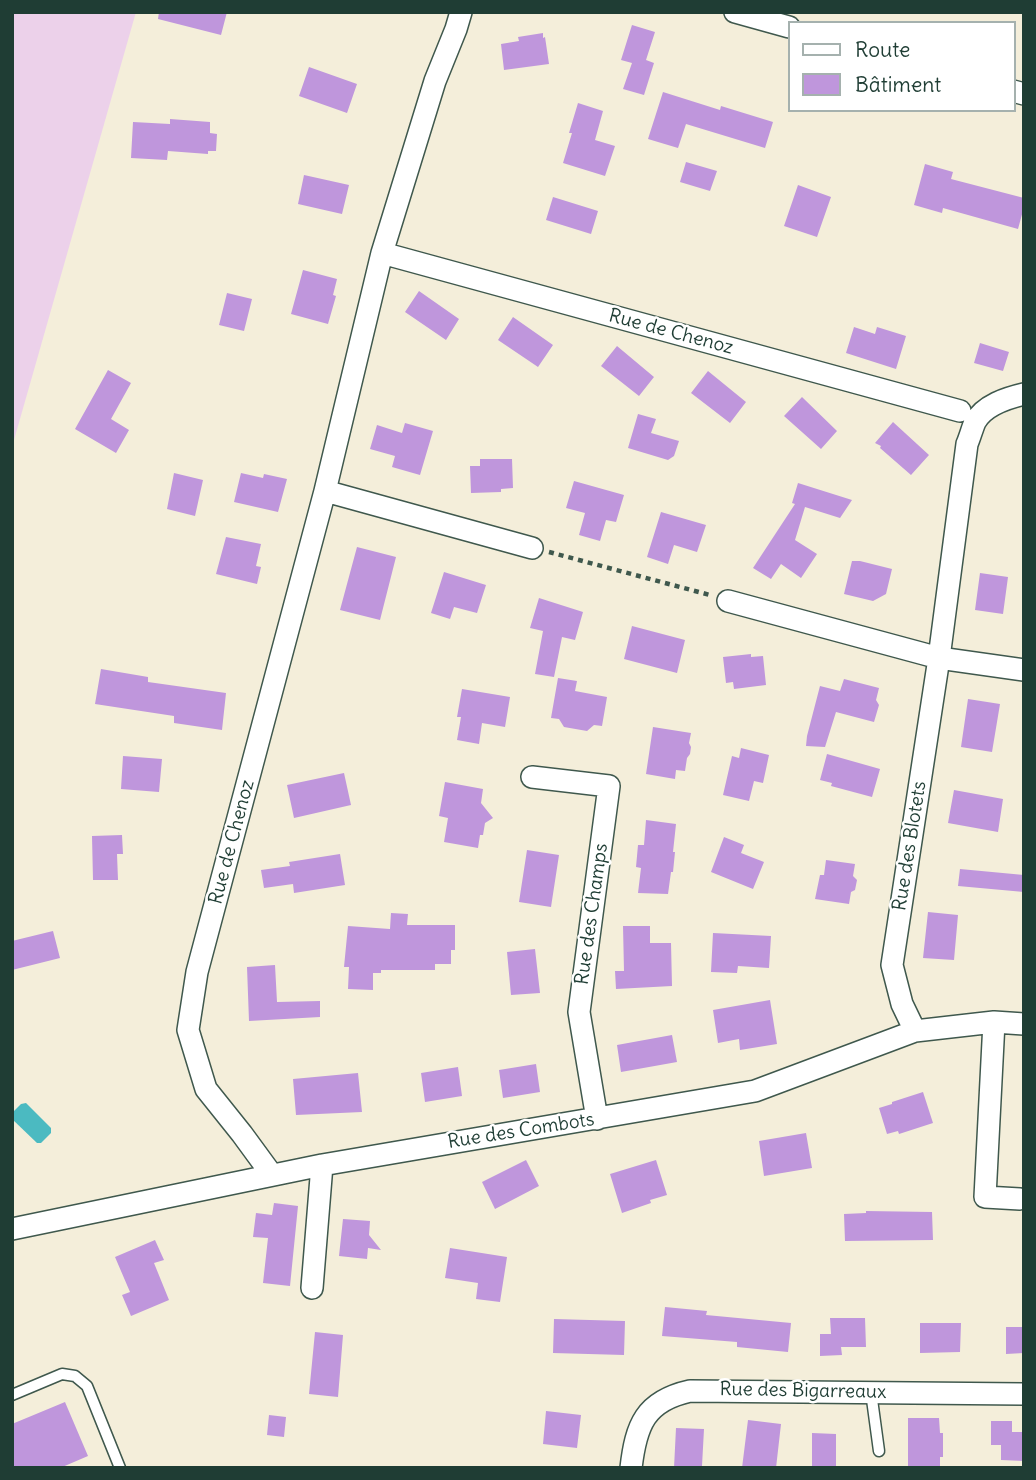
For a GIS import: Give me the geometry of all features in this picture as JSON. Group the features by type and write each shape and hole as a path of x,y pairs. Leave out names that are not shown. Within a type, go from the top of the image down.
{"street":[{"name":"Rue de Chenoz","path":"272,1175 206,1089 188,1030 197,972 325,491 382,253 435,81 461,12"},
{"path":"735,12 788,27"},
{"name":"Rue de Chenoz","path":"382,253 967,416"},
{"path":"967,416 982,413 1005,399 1024,394"},
{"name":"Rue des Blotets","path":"915,1031 902,1004 892,965 939,658 967,444 967,416"},
{"path":"325,491 532,548"},
{"path":"727,601 939,658 1024,670"},
{"name":"Rue des Champs","path":"532,777 609,786 579,1012 597,1119"},
{"path":"994,1022 985,1197 1020,1199"},
{"name":"Rue des Combots","path":"12,1229 322,1164 755,1091 915,1031 994,1022 1024,1024"},
{"path":"312,1288 322,1164"},
{"name":"Rue des Bigarreaux","path":"631,1468 642,1420 657,1405 681,1393 699,1390 1024,1394"}],"lane":[{"path":"12,1395 62,1374 75,1376 87,1386 120,1468"},
{"path":"871,1392 879,1451"}],"path":[{"path":"532,548 727,601"}],"shaded area":[{"path":"12,12 136,12 12,447"}],"water":[{"path":"26,1103 51,1128 51,1133 41,1143 37,1143 12,1119 12,1113"}],"building":[{"path":"159,12 227,12 221,35 158,19"},
{"path":"632,25 655,32 646,60 654,63 644,95 623,89 632,63 621,60"},
{"path":"543,33 549,64 504,70 501,44 519,41 518,37"},
{"path":"309,67 357,84 347,113 299,96"},
{"path":"663,92 720,110 721,106 773,122 765,148 686,124 678,148 648,139"},
{"path":"578,103 603,111 595,140 615,146 605,176 563,163"},
{"path":"170,119 210,122 210,133 217,134 216,151 208,151 208,154 168,151 167,160 131,158 133,122 170,124"},
{"path":"686,162 717,171 710,191 680,182"},
{"path":"925,164 953,172 951,179 1024,198 1018,229 943,208 942,213 914,205"},
{"path":"304,175 349,185 342,214 298,204"},
{"path":"798,185 831,197 817,237 784,226"},
{"path":"553,197 598,211 591,234 546,220"},
{"path":"303,270 337,279 333,295 336,296 328,324 291,314"},
{"path":"419,291 459,319 446,340 405,312"},
{"path":"227,293 252,299 244,331 219,325"},
{"path":"513,317 553,345 538,367 498,340"},
{"path":"854,327 875,334 877,327 906,336 896,369 846,353"},
{"path":"980,343 1009,352 1003,371 974,363"},
{"path":"617,346 654,377 639,396 601,366"},
{"path":"108,370 131,383 111,419 129,430 116,453 75,429"},
{"path":"708,371 746,402 730,423 691,393"},
{"path":"802,397 837,431 821,449 784,416"},
{"path":"638,414 656,419 651,433 679,441 674,456 668,460 628,448"},
{"path":"893,422 929,455 911,475 875,443"},
{"path":"405,423 433,431 420,475 392,467 395,456 370,449 377,425 402,433"},
{"path":"480,459 512,459 513,488 501,489 501,492 471,493 470,466 480,466"},
{"path":"174,473 203,480 195,516 167,509"},
{"path":"241,473 263,478 264,474 287,479 278,512 234,502"},
{"path":"574,481 624,495 616,522 606,520 600,541 579,535 585,513 566,508"},
{"path":"798,483 852,500 840,518 805,507 795,540 817,554 801,578 781,564 771,579 753,568 795,504 792,503"},
{"path":"661,512 706,525 697,552 674,545 668,564 647,557"},
{"path":"226,537 261,544 256,566 261,567 257,584 216,574"},
{"path":"357,547 396,557 380,620 340,610"},
{"path":"852,561 892,569 886,594 873,601 844,594"},
{"path":"444,572 486,585 477,613 454,607 450,619 431,613"},
{"path":"980,573 1008,577 1003,614 975,610"},
{"path":"539,598 583,612 575,640 562,637 554,677 535,674 543,631 530,628"},
{"path":"632,626 685,640 677,673 624,659"},
{"path":"751,654 751,657 763,656 766,685 734,689 733,682 726,683 723,657"},
{"path":"101,669 148,677 148,682 226,693 222,730 174,723 174,716 95,704"},
{"path":"558,678 577,681 575,691 607,697 602,726 594,725 587,731 564,727 559,719 551,718"},
{"path":"844,679 879,688 876,700 879,705 874,722 836,712 825,747 806,746 820,686 840,691"},
{"path":"462,689 510,697 505,727 482,723 479,744 457,740 461,717 457,717"},
{"path":"968,699 1000,704 992,752 961,747"},
{"path":"653,727 691,733 690,754 685,771 676,770 675,779 646,774"},
{"path":"741,748 769,755 763,783 754,781 749,801 723,795 732,756 739,758"},
{"path":"827,754 880,769 872,797 831,786 832,783 820,780"},
{"path":"123,756 162,759 159,792 121,789"},
{"path":"344,773 351,805 294,818 287,785"},
{"path":"445,782 483,789 481,803 493,818 485,823 478,848 444,842 448,818 439,816"},
{"path":"954,790 1003,799 998,832 948,823"},
{"path":"646,820 676,824 673,872 668,894 638,893 641,868 636,867 638,845 644,845"},
{"path":"122,835 123,854 117,854 118,880 93,880 92,836"},
{"path":"724,837 744,845 741,853 764,862 753,889 711,872"},
{"path":"527,850 559,855 551,907 519,902"},
{"path":"340,854 345,885 294,893 293,884 264,888 261,870 290,866 289,862"},
{"path":"826,860 855,864 853,876 857,880 849,904 815,899 820,875 824,875"},
{"path":"960,869 1024,875 1024,892 958,886"},
{"path":"928,912 958,915 954,960 923,958"},
{"path":"391,913 408,914 407,925 455,925 455,950 451,950 451,964 435,964 435,970 381,970 381,973 373,973 373,990 348,989 349,967 344,967 348,926 390,929"},
{"path":"623,926 650,926 650,943 671,943 672,986 616,989 615,971 624,971"},
{"path":"53,931 60,958 12,970 12,941"},
{"path":"713,933 771,936 769,968 738,966 737,973 711,972"},
{"path":"535,949 540,993 511,995 507,952"},
{"path":"275,965 277,1002 320,1001 320,1017 249,1021 247,967"},
{"path":"770,1000 777,1044 740,1050 739,1039 718,1043 713,1010"},
{"path":"672,1035 677,1062 621,1072 617,1045"},
{"path":"536,1064 540,1092 503,1098 499,1070"},
{"path":"458,1067 462,1096 425,1102 421,1073"},
{"path":"358,1073 362,1112 296,1115 293,1079"},
{"path":"923,1092 933,1123 899,1134 898,1131 887,1134 879,1108"},
{"path":"806,1133 812,1168 764,1176 759,1141"},
{"path":"526,1160 539,1186 495,1209 482,1182"},
{"path":"656,1160 667,1195 622,1213 610,1174"},
{"path":"274,1203 298,1206 290,1286 263,1283 268,1238 253,1237 256,1213 272,1215"},
{"path":"866,1211 932,1212 933,1240 845,1241 844,1214"},
{"path":"343,1219 370,1221 369,1235 381,1250 368,1248 367,1259 339,1256"},
{"path":"155,1240 164,1260 154,1263 169,1300 131,1316 122,1295 130,1292 115,1257"},
{"path":"450,1248 507,1257 500,1302 476,1299 478,1283 445,1278"},
{"path":"665,1307 707,1311 706,1315 791,1323 788,1352 737,1347 737,1342 662,1336"},
{"path":"830,1318 865,1318 866,1347 841,1347 842,1355 820,1356 820,1334 831,1334"},
{"path":"554,1319 625,1321 624,1355 553,1353"},
{"path":"920,1323 961,1323 960,1352 920,1353"},
{"path":"1006,1327 1024,1327 1024,1353 1006,1354"},
{"path":"315,1332 343,1335 338,1397 309,1394"},
{"path":"65,1402 88,1456 60,1468 12,1468 12,1424"},
{"path":"546,1411 581,1415 577,1448 543,1444"},
{"path":"269,1415 286,1417 284,1437 267,1435"},
{"path":"908,1418 939,1418 940,1433 943,1433 940,1468 908,1468"},
{"path":"748,1420 781,1424 776,1468 742,1468"},
{"path":"991,1421 1012,1421 1012,1432 1024,1432 1024,1461 1001,1460 1001,1445 991,1445"},
{"path":"676,1428 704,1429 702,1466 699,1468 674,1468"},
{"path":"812,1433 836,1434 836,1468 812,1468"}]}
